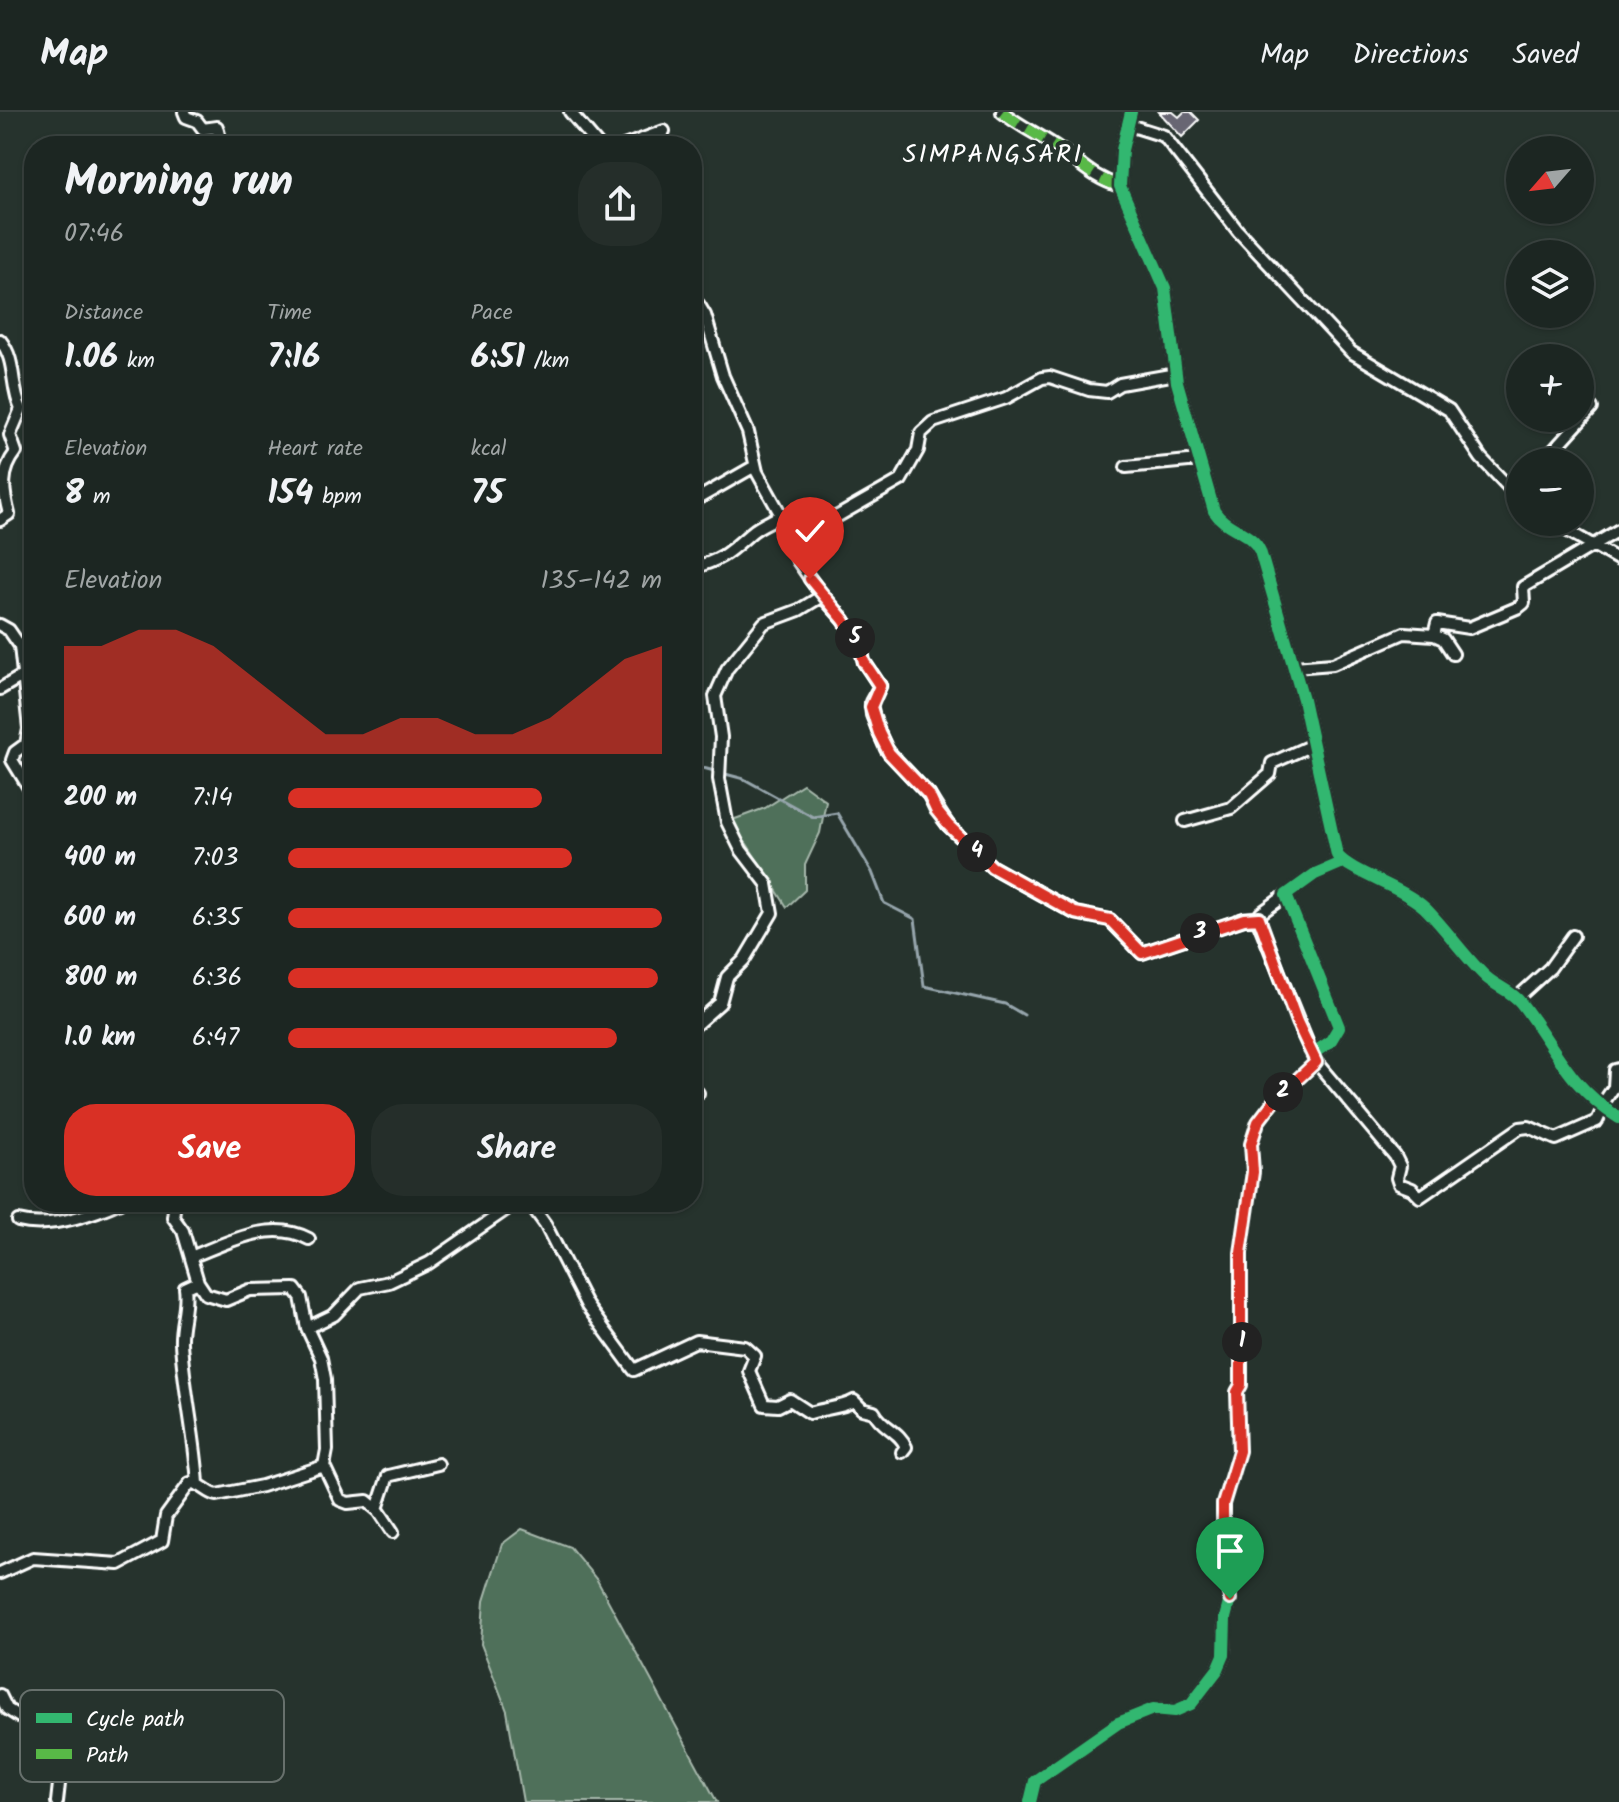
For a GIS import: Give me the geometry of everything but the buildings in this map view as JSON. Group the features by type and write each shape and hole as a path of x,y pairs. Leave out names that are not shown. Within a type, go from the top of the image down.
{"street":[{"path":"184,112 203,129 217,127 219,136"},
{"path":"570,112 590,136"},
{"path":"1002,112 1024,130 1059,148 1086,171 1120,186"},
{"path":"1131,112 1122,150 1120,186 1165,288 1176,374 1214,511 1220,520 1257,544 1294,667 1334,847 1343,862 1395,887 1423,905 1485,975 1517,998 1569,1076 1602,1107 1619,1118"},
{"path":"1129,125 1164,136 1238,231 1351,352 1449,410 1481,458 1506,482"},
{"path":"651,136 664,131"},
{"path":"702,310 723,376 748,432 755,466 781,515 798,561 860,645 864,662 880,686 871,702 872,715 889,753 929,795 948,825 992,867 1075,913 1110,920 1142,953 1244,919 1259,918 1267,908 1315,874 1343,862"},
{"path":"0,340 14,368 14,391 21,409 10,435 16,452 4,468 1,489 9,514 0,520"},
{"path":"789,539 816,530 827,519 838,516 901,480 918,450 921,433 933,422 1006,398 1042,378 1050,377 1089,390 1107,392 1120,384 1176,374"},
{"path":"1556,448 1570,432"},
{"path":"1126,467 1199,460"},
{"path":"702,496 755,466"},
{"path":"702,565 725,557 753,531 781,515"},
{"path":"1434,635 1437,623 1469,628 1519,607 1524,603 1523,587 1619,530"},
{"path":"1576,536 1619,560"},
{"path":"702,1019 720,1003 727,977 744,960 772,913 767,884 741,850 727,822 719,779 721,737 715,696 727,669 764,623 799,610 822,596"},
{"path":"0,625 9,630 20,646 24,691"},
{"path":"1294,667 1333,664 1404,633 1434,635 1443,639 1453,654"},
{"path":"0,689 22,676"},
{"path":"24,745 15,752 12,760 24,780"},
{"path":"1185,821 1231,808 1270,774 1272,763 1312,745"},
{"path":"1030,1802 1035,1781 1118,1723 1153,1709 1175,1711 1191,1704 1212,1680 1224,1655 1225,1618 1231,1586 1225,1569 1223,1504 1239,1451 1237,1392 1241,1385 1243,1350 1241,1253 1253,1172 1251,1144 1258,1122 1338,1032 1339,1023 1286,895"},
{"path":"1259,918 1297,1022 1314,1058 1395,1156 1400,1166 1399,1184 1412,1189 1420,1197 1520,1128 1529,1127 1556,1139 1597,1121 1610,1096 1615,1070 1619,1069"},
{"path":"1517,998 1550,968 1573,936"},
{"path":"18,1221 51,1222 93,1212"},
{"path":"174,1212 173,1217 183,1231 198,1282 206,1294 226,1300 250,1290 295,1289 301,1297 307,1328 321,1358 325,1379 327,1450 324,1466 340,1500 348,1503 367,1501 377,1509 393,1532"},
{"path":"307,1328 334,1315 356,1291 372,1284 389,1282 429,1263 503,1212"},
{"path":"536,1212 587,1306 634,1370 642,1369 696,1341 745,1347 755,1356 749,1371 764,1405 778,1406 790,1400 810,1413 845,1406 854,1401 862,1409 874,1412 880,1424 903,1440 906,1447 902,1452"},
{"path":"191,1257 243,1234 296,1232 309,1239"},
{"path":"198,1282 185,1288 187,1299 181,1332 186,1407 195,1435 198,1484"},
{"path":"377,1509 388,1476 438,1464"},
{"path":"0,1573 33,1558 110,1565 128,1560 162,1541 166,1516 190,1483 217,1495 262,1486 324,1466"},
{"path":"0,1695 7,1709 20,1717"},
{"path":"57,1802 59,1782"}],"green space":[{"path":"803,784 826,801 820,833 805,865 805,890 787,907 747,844 727,822 765,808"},
{"path":"522,1529 570,1547 597,1580 717,1802 523,1802 507,1711 481,1644 484,1601 502,1544"}],"waterway":[{"path":"702,768 744,779 813,817 837,813 872,872 884,903 915,919 924,986 1005,1004 1024,1015"}],"marked path":[{"path":"1002,112 1096,175 1120,186"}],"cycle path":[{"path":"1131,112 1122,150 1120,186 1165,288 1177,382 1214,511 1251,539 1260,551 1303,699 1337,855 1425,908 1486,977 1517,999 1574,1079 1619,1118"},
{"path":"1030,1802 1035,1781 1118,1723 1153,1709 1175,1711 1191,1704 1218,1669 1224,1655 1225,1618 1230,1599 1223,1504 1239,1451 1237,1392 1241,1385 1241,1253 1253,1172 1251,1144 1258,1122 1274,1101 1316,1062 1312,1054 1330,1042 1339,1027 1286,895 1315,874 1343,862"}],"district":[{"name":"SIMPANGSARI","path":"993,153"}],"route":[{"path":"810,579 824,600 844,620 860,645 872,677 880,686 871,702 872,715 889,753 929,795 948,825 992,867 1075,913 1110,920 1142,953 1244,919 1259,918 1304,1041 1316,1062 1274,1101 1258,1122 1251,1144 1253,1172 1241,1253 1243,1350 1241,1385 1237,1392 1239,1451 1223,1504 1225,1569 1231,1586 1230,1599"}]}
